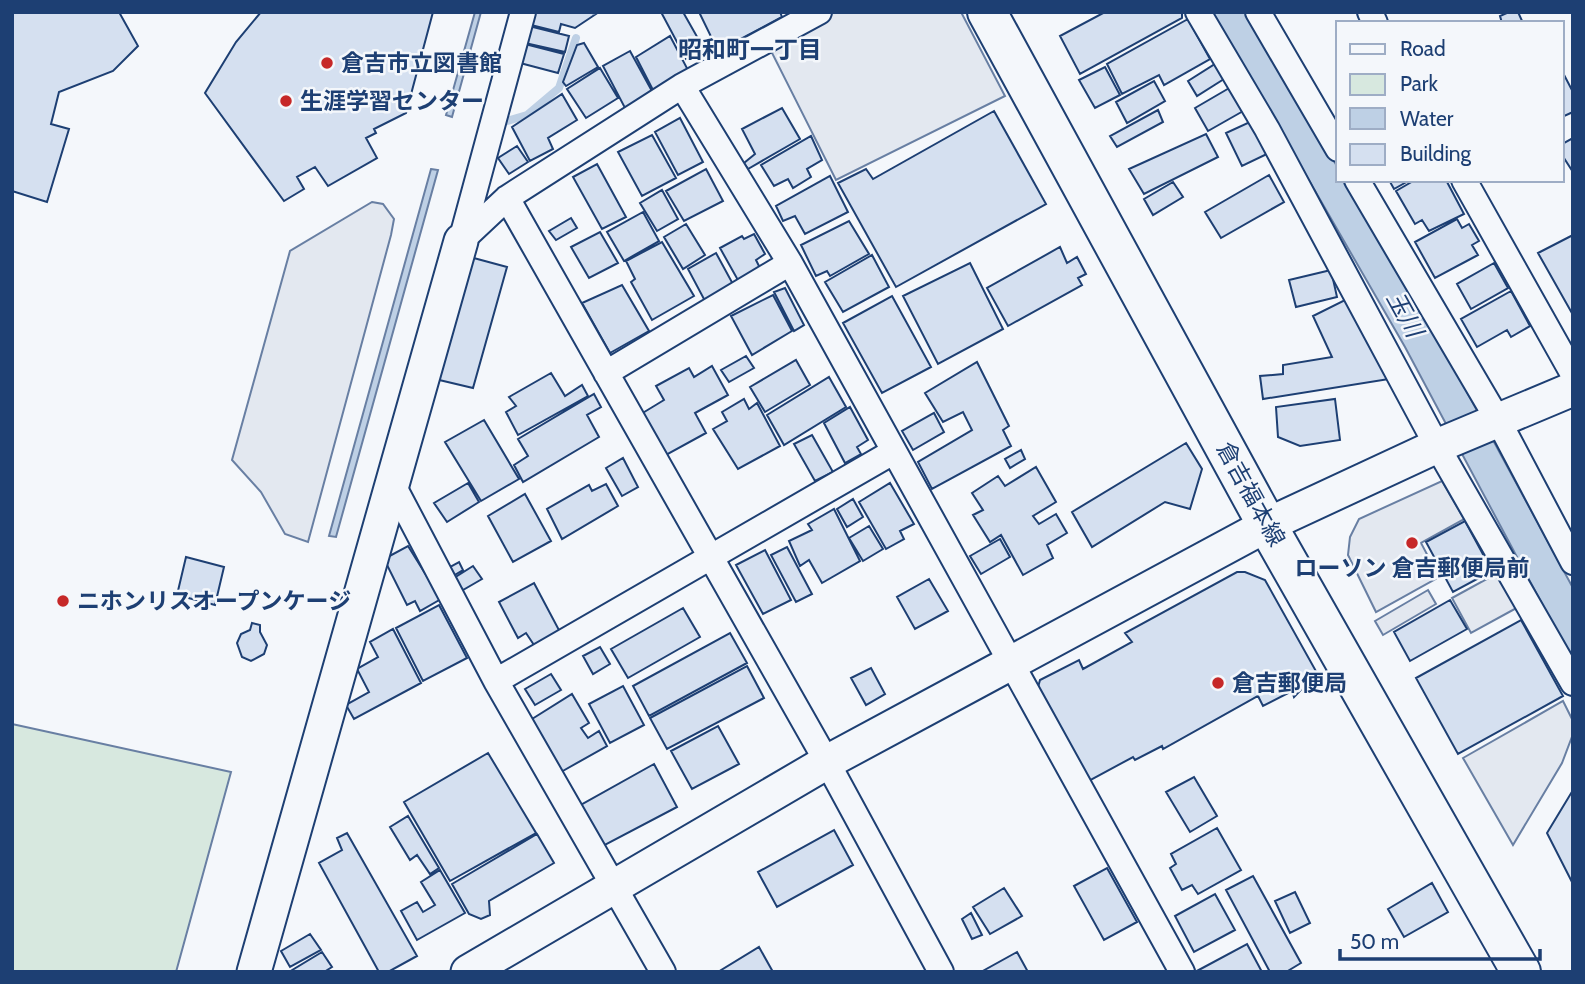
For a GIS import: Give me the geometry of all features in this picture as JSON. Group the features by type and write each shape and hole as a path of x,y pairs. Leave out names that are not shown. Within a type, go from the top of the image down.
{"main road":[{"name":"倉吉福本線","path":"987,12 1267,525 1520,971"}],"street":[{"path":"254,972 523,12"},
{"path":"461,241 507,198 682,86 819,12"},
{"path":"1198,12 1267,130 1437,446 1573,682"},
{"path":"1258,12 1336,146"},
{"path":"682,86 790,263 1182,972"},
{"path":"1358,182 1498,420 1573,562"},
{"path":"1465,182 1573,374"},
{"path":"507,198 827,762 941,972"},
{"path":"606,373 790,263"},
{"path":"468,972 827,762 1267,525 1437,446 1573,389"},
{"path":"496,681 893,452"},
{"path":"392,483 496,681 663,972"}],"green space":[{"path":"12,724 231,772 176,972 12,972"}],"shaded area":[{"path":"823,12 961,12 1005,96 836,180 767,43"},
{"path":"372,202 383,204 394,219 391,235 308,542 285,534 261,492 232,460 290,251"},
{"path":"1442,481 1464,519 1421,543 1439,577 1376,612 1348,555 1350,537 1359,519"},
{"path":"1503,570 1522,605 1471,633 1452,598"},
{"path":"1428,590 1436,604 1383,635 1375,621"},
{"path":"1563,701 1573,721 1573,734 1562,763 1513,845 1463,758"}],"water":[{"path":"475,12 481,12 452,117 446,115"},
{"name":"玉川","path":"1212,12 1248,12 1336,165 1336,182 1346,182 1441,344 1573,588 1573,662 1405,347"},
{"path":"431,169 438,170 336,537 329,536"}],"building":[{"path":"12,12 119,12 138,46 113,71 59,92 51,124 69,129 47,202 12,191"},
{"path":"261,12 433,12 406,113 374,129 376,133 366,138 377,158 328,186 315,167 297,177 304,189 284,201 205,93 236,42"},
{"path":"535,12 596,14 575,28 561,24 559,32 531,25"},
{"path":"661,12 683,12 704,49 686,59"},
{"path":"699,12 780,12 782,17 718,51"},
{"path":"1105,12 1182,12 1182,18 1080,74 1060,36"},
{"path":"1518,12 1522,21 1501,21 1500,16"},
{"path":"1188,19 1210,59 1164,85 1159,75 1122,94 1107,64"},
{"path":"529,26 569,36 565,52 525,43"},
{"path":"670,36 689,72 654,92 636,57"},
{"path":"584,43 598,67 566,86 563,82 577,45"},
{"path":"525,44 564,54 558,73 520,63"},
{"path":"630,51 653,93 625,108 603,66"},
{"path":"1215,64 1224,79 1197,96 1188,81"},
{"path":"1105,67 1120,95 1095,108 1079,80"},
{"path":"600,68 618,98 586,118 567,89"},
{"path":"1564,75 1573,92 1573,112 1564,116"},
{"path":"1154,81 1165,101 1127,123 1116,102"},
{"path":"1231,87 1245,110 1208,131 1195,108"},
{"path":"562,94 577,120 548,138 553,149 530,161 512,127"},
{"path":"782,108 800,139 748,169 744,163 755,154 742,129"},
{"path":"1158,110 1163,122 1117,147 1110,136"},
{"path":"994,111 1046,204 896,287 838,183 866,169 873,179"},
{"path":"680,118 703,162 678,175 655,132"},
{"path":"1252,121 1269,153 1242,166 1226,133"},
{"path":"1206,134 1218,157 1144,194 1129,169"},
{"path":"652,135 676,178 642,196 618,152"},
{"path":"811,136 822,160 807,169 811,177 793,188 788,179 774,186 761,165"},
{"path":"1573,138 1573,172 1564,158 1564,143"},
{"path":"517,146 528,162 509,174 498,158"},
{"path":"597,164 626,217 602,229 573,177"},
{"path":"706,169 723,201 684,221 666,191"},
{"path":"1269,175 1284,202 1221,238 1205,212"},
{"path":"830,176 848,212 805,234 795,216 783,221 776,206"},
{"path":"1173,182 1183,197 1153,215 1144,199"},
{"path":"1390,182 1406,182 1394,189"},
{"path":"1412,182 1447,182 1464,214 1429,231 1422,220 1415,224 1396,191"},
{"path":"662,190 678,219 657,231 640,203"},
{"path":"643,212 659,241 624,261 607,232"},
{"path":"571,218 577,228 556,240 549,231"},
{"path":"1457,219 1462,228 1469,224 1479,241 1472,245 1478,255 1435,278 1415,242"},
{"path":"849,221 869,254 830,276 827,271 816,276 801,245"},
{"path":"686,224 705,255 683,269 664,237"},
{"path":"600,232 618,263 589,278 571,247"},
{"path":"754,234 765,254 756,260 761,270 739,282 720,248 742,236 744,239"},
{"path":"1573,235 1573,315 1538,253"},
{"path":"662,242 694,296 652,320 631,282 635,279 626,261"},
{"path":"1060,247 1067,263 1077,257 1086,274 1078,278 1082,285 1008,326 987,288"},
{"path":"716,253 734,286 705,301 688,269"},
{"path":"872,255 889,287 843,312 825,282"},
{"path":"470,257 507,267 473,388 435,379"},
{"path":"970,263 1003,329 938,364 903,296"},
{"path":"1494,263 1508,288 1471,309 1457,284"},
{"path":"1331,270 1337,297 1296,307 1289,280"},
{"path":"622,285 649,331 610,353 582,303"},
{"path":"785,288 804,325 794,331 774,292"},
{"path":"1511,291 1530,326 1511,337 1507,330 1477,347 1461,319"},
{"path":"773,295 792,331 752,355 731,316"},
{"path":"892,296 931,367 882,393 843,323"},
{"path":"1347,299 1389,379 1263,399 1260,376 1283,374 1283,365 1332,357 1313,316"},
{"path":"746,356 754,368 729,382 721,370"},
{"path":"796,360 810,385 765,412 750,387"},
{"path":"977,362 1009,426 1003,430 1011,446 932,489 918,462 972,430 963,412 943,422 925,393"},
{"path":"712,366 728,395 695,413 706,433 666,455 641,414 664,400 656,386 689,368 694,377"},
{"path":"551,373 565,396 582,385 588,396 518,435 506,412 516,406 509,397"},
{"path":"829,377 846,407 784,445 767,415"},
{"path":"594,394 601,407 587,415 599,437 523,482 514,465 528,456 518,439"},
{"path":"744,399 749,409 757,403 780,446 738,469 713,429 727,421 722,412"},
{"path":"1335,399 1340,440 1300,446 1278,437 1276,407"},
{"path":"850,407 868,440 857,447 861,454 845,463 824,423"},
{"path":"934,413 944,432 913,450 902,431"},
{"path":"484,420 519,479 481,501 445,442"},
{"path":"812,435 833,472 815,481 794,444"},
{"path":"1186,443 1202,469 1190,509 1165,502 1092,547 1072,512"},
{"path":"1021,450 1025,459 1010,468 1005,459"},
{"path":"623,458 638,487 622,496 606,468"},
{"path":"1036,467 1056,502 1033,516 1039,524 1056,514 1067,533 1047,545 1053,558 1023,575 1001,535 990,542 973,515 983,510 972,493 998,476 1005,486"},
{"path":"468,483 479,502 447,522 434,503"},
{"path":"890,483 914,524 900,531 904,539 886,549 859,502"},
{"path":"606,484 618,506 562,539 547,509 589,485 592,491"},
{"path":"525,494 551,541 513,562 488,516"},
{"path":"853,499 863,517 847,527 837,509"},
{"path":"834,509 860,561 822,583 809,560 800,566 789,541 812,530 808,524"},
{"path":"1465,521 1492,571 1453,592 1426,542"},
{"path":"869,526 883,549 863,561 849,538"},
{"path":"1000,539 1010,557 981,574 970,556"},
{"path":"408,546 441,599 420,611 415,601 407,605 384,559"},
{"path":"787,547 812,594 796,602 771,555"},
{"path":"765,550 791,600 763,614 736,565"},
{"path":"186,557 224,567 215,605 177,595"},
{"path":"459,562 463,570 453,576 448,568"},
{"path":"473,566 482,579 463,590 454,578"},
{"path":"1237,572 1245,572 1265,580 1317,673 1294,697 1292,691 1263,706 1258,696 1163,749 1162,746 1135,760 1133,757 1087,782 1037,691 1040,680 1079,660 1083,669 1132,642 1125,633"},
{"path":"929,579 948,611 915,629 897,597"},
{"path":"534,583 560,632 534,645 526,633 518,638 499,602"},
{"path":"1450,600 1467,629 1410,661 1394,632"},
{"path":"439,605 467,658 423,681 396,628"},
{"path":"683,608 700,637 628,678 611,649"},
{"path":"1521,620 1563,696 1458,754 1416,678"},
{"path":"252,623 260,625 260,632 267,645 264,654 251,661 242,657 237,643 241,634 250,630"},
{"path":"393,629 421,683 354,719 346,705 369,692 357,669 378,657 370,642"},
{"path":"730,633 747,663 649,716 633,686"},
{"path":"600,647 610,664 593,674 583,656"},
{"path":"747,666 764,698 667,749 650,718"},
{"path":"871,668 885,694 866,705 851,678"},
{"path":"551,674 561,690 535,705 525,689"},
{"path":"623,686 644,725 610,743 589,704"},
{"path":"572,694 589,723 581,728 588,738 599,731 607,746 561,772 532,719"},
{"path":"718,726 739,764 692,789 671,751"},
{"path":"488,753 536,833 450,881 404,802"},
{"path":"654,764 677,807 601,847 579,806"},
{"path":"1194,777 1217,816 1190,832 1166,792"},
{"path":"1573,790 1573,884 1547,833"},
{"path":"408,816 439,868 430,874 417,855 410,860 390,827"},
{"path":"1217,828 1241,870 1198,894 1192,885 1182,890 1170,868 1176,864 1171,854"},
{"path":"834,830 853,865 777,907 758,872"},
{"path":"347,833 417,956 388,972 379,972 319,863 342,850 337,838"},
{"path":"537,834 554,863 489,901 490,915 481,919 469,914 452,884"},
{"path":"1107,868 1137,922 1104,940 1074,886"},
{"path":"440,870 465,913 417,940 401,911 417,902 423,912 435,905 421,882"},
{"path":"1253,876 1301,963 1286,972 1270,972 1226,890"},
{"path":"1432,883 1448,912 1404,937 1388,909"},
{"path":"1004,888 1022,916 990,934 973,907"},
{"path":"1295,892 1310,923 1290,933 1275,901"},
{"path":"1215,894 1235,930 1194,952 1175,916"},
{"path":"971,913 982,935 972,939 962,919"},
{"path":"310,934 321,950 290,967 281,951"},
{"path":"1247,944 1262,972 1195,972"},
{"path":"759,947 773,972 718,972"},
{"path":"322,952 332,967 324,972 289,972"},
{"path":"1017,952 1028,972 981,972"}],"waterway":[{"path":"504,122 527,115 559,88 576,38"}],"place":[{"name":"倉吉市立図書館","path":"327,63"},
{"name":"生涯学習センター","path":"286,101"},
{"name":"ローソン 倉吉郵便局前","path":"1412,543"},
{"name":"ニホンリスオープンケージ","path":"63,601"},
{"name":"倉吉郵便局","path":"1218,683"}],"district":[{"name":"昭和町一丁目","path":"750,49"}]}
